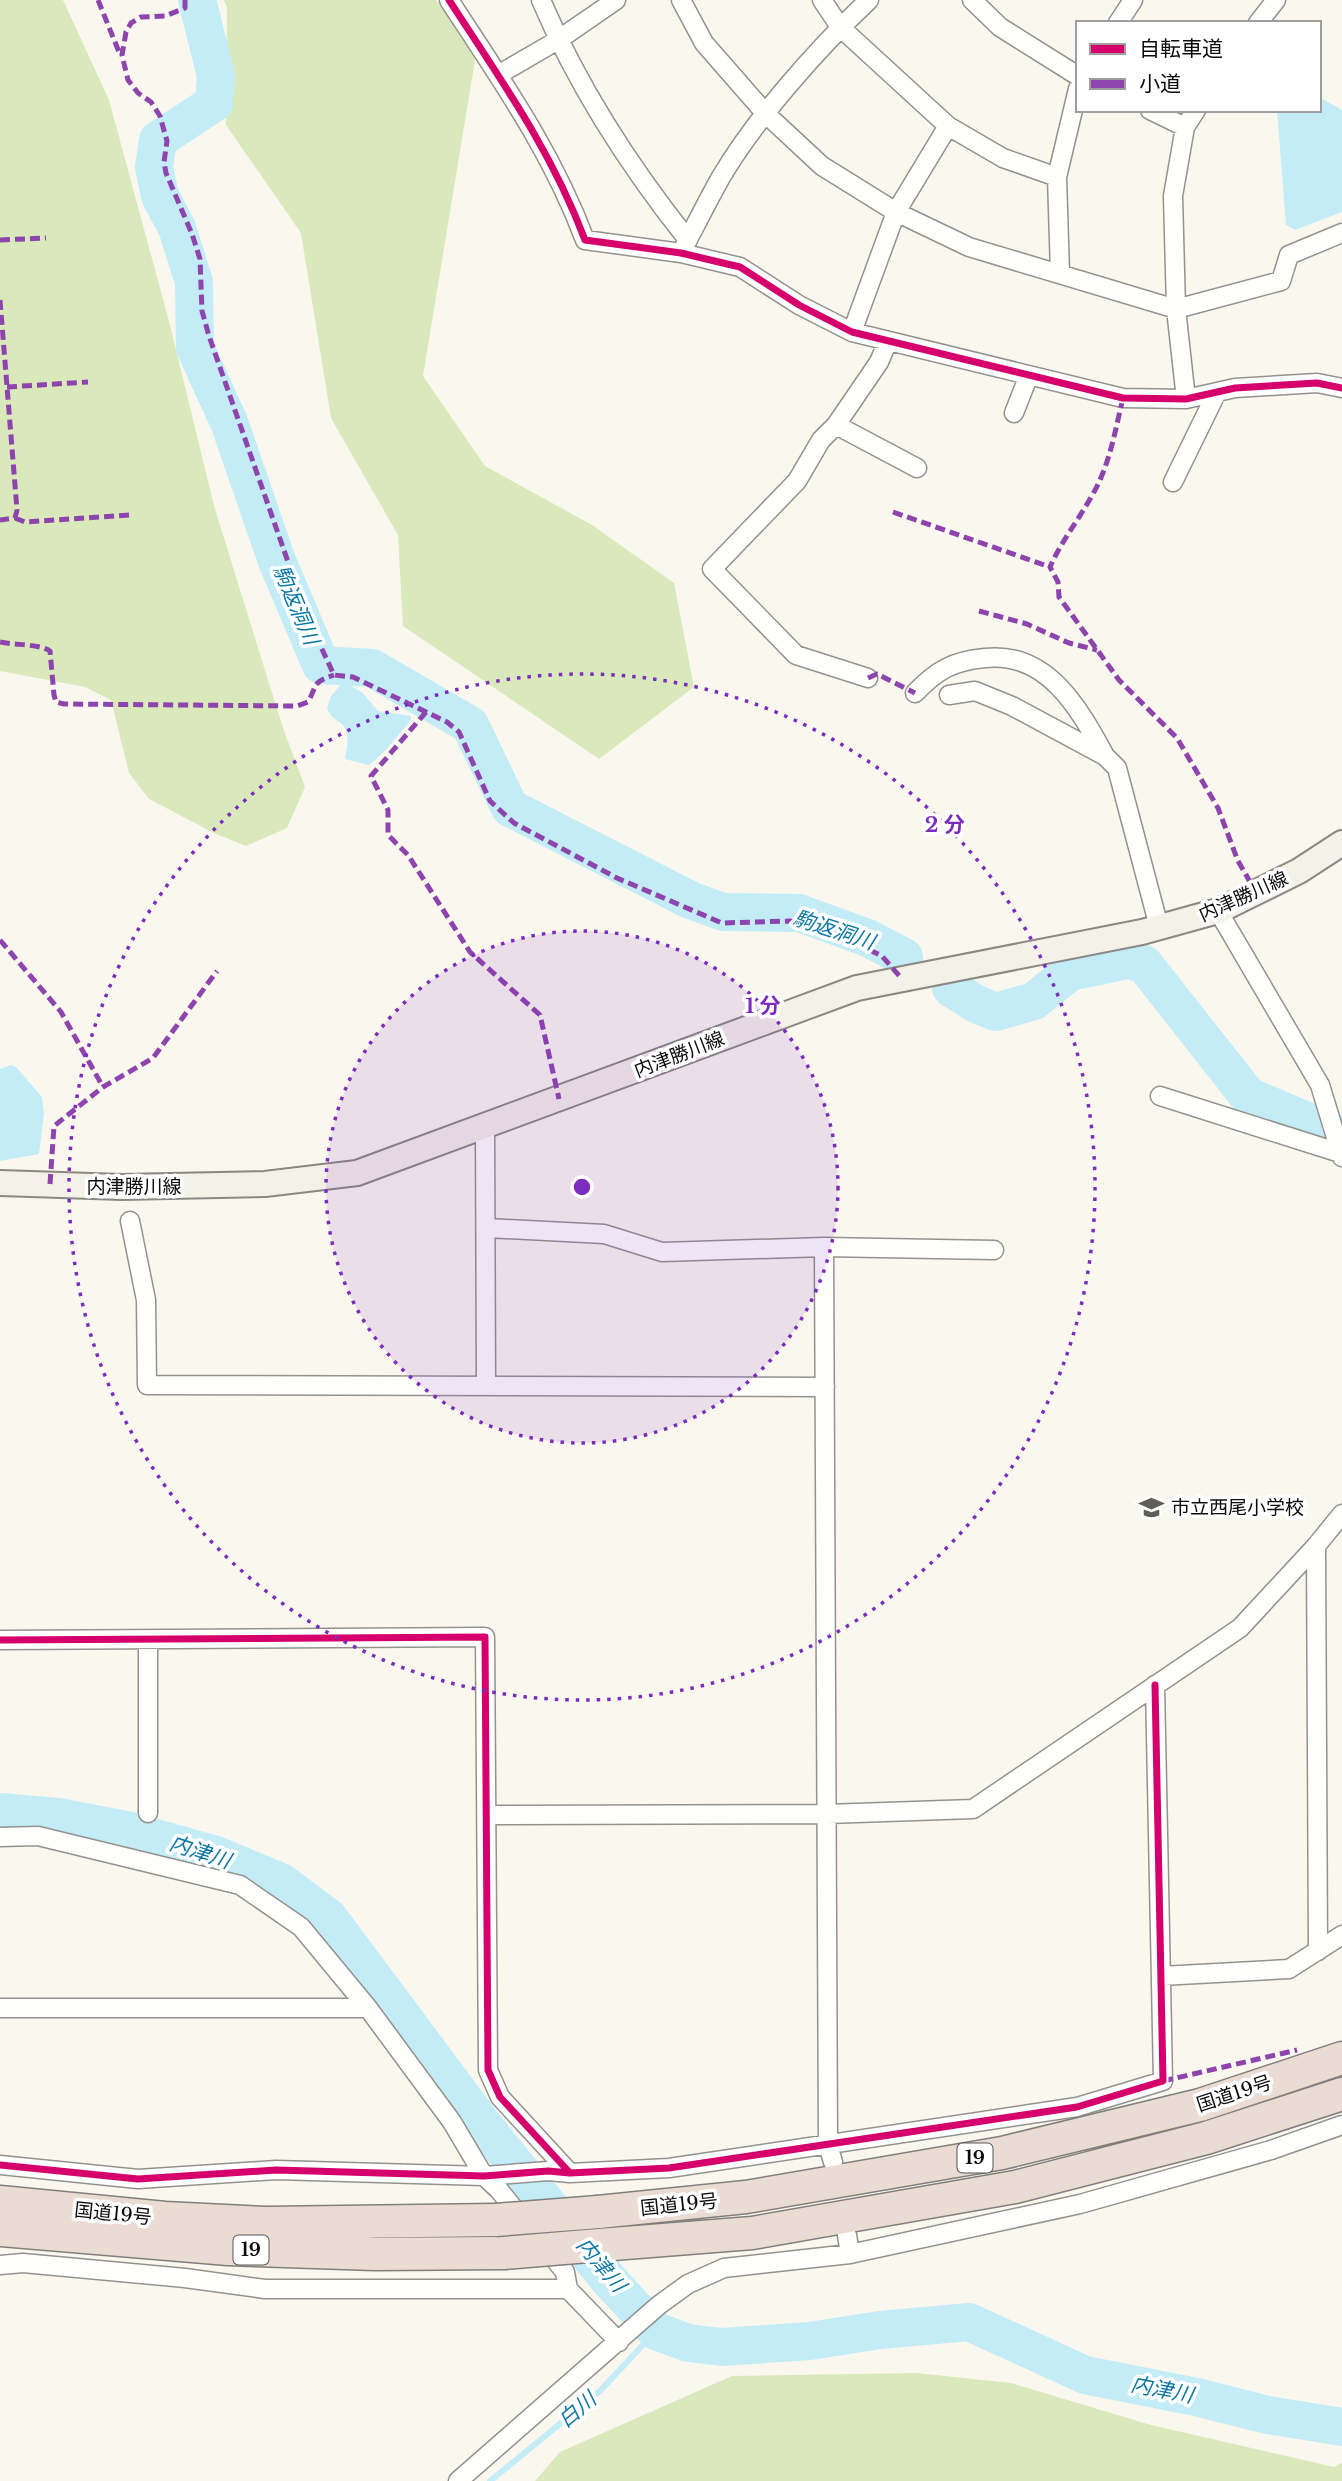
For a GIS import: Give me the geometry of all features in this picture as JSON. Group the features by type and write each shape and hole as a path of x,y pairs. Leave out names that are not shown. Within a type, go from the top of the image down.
{"highway":[{"name":"国道19号","path":"0,2202 165,2218 267,2223 496,2220 746,2197 1002,2153 1200,2105 1342,2058"},
{"name":"国道19号","path":"0,2230 228,2249 375,2254 503,2253 752,2233 1015,2187 1206,2138 1342,2094"}],"main road":[{"name":"内津勝川線","path":"0,1182 122,1187 265,1184 357,1173 857,988 1159,927 1218,911 1298,871 1342,843"}],"street":[{"path":"449,0 540,139 569,196 585,240 684,247 740,267 799,305 852,332 1123,398 1186,399 1235,388 1317,383 1342,388"},
{"path":"541,0 558,40 611,136 684,247"},
{"path":"498,75 558,40 615,0"},
{"path":"681,0 704,43 766,114 822,166 896,212 969,247 1176,309 1281,281 1289,255 1342,233"},
{"path":"822,0 840,27 948,126 1003,158 1057,177"},
{"path":"684,247 722,176 766,114 840,27 869,0"},
{"path":"972,0 1000,27 1076,75"},
{"path":"1119,21 1133,0"},
{"path":"1260,21 1276,0"},
{"path":"1060,273 1057,177 1076,97"},
{"path":"1154,112 1185,127"},
{"path":"1186,399 1176,309 1173,196 1185,127 1195,112"},
{"path":"852,332 896,212 948,126"},
{"path":"868,678 796,656 712,569 797,481 821,440 836,425 879,362 888,341"},
{"path":"1014,413 1029,375"},
{"path":"1173,482 1217,392"},
{"path":"836,425 917,468"},
{"path":"915,693 949,664 998,656 1024,661 1048,675 1083,715 1105,756"},
{"path":"948,695 975,691 1012,706 1105,756 1117,768 1159,927"},
{"path":"1218,911 1320,1085 1341,1155"},
{"path":"1160,1096 1341,1155"},
{"path":"485,1127 486,1386"},
{"path":"130,1221 146,1300 146,1385 825,1387"},
{"path":"487,1228 604,1234 662,1252 824,1247 994,1250"},
{"path":"824,1247 830,2154"},
{"path":"487,1815 827,1814 973,1809 1240,1628 1342,1514"},
{"path":"1316,1546 1318,1951"},
{"path":"0,1640 485,1637 488,2070 500,2097 570,2173"},
{"path":"148,1640 148,1812"},
{"path":"0,2165 138,2179 276,2170 493,2176 548,2171 570,2173 669,2168 830,2154 1077,2107 1163,2081 1156,1685"},
{"path":"0,1837 38,1836 240,1885 301,1927 368,2008 493,2176 499,2190 565,2272 568,2289 624,2338"},
{"path":"1161,1976 1289,1969 1342,1935"},
{"path":"0,2008 368,2008"},
{"path":"458,2481 659,2305 688,2284 724,2268 850,2254 1080,2204 1271,2150 1342,2125"},
{"path":"847,2235 850,2254"},
{"path":"0,2264 36,2264 185,2278 265,2289 568,2289"}],"green space":[{"path":"0,0 63,0 109,100 170,325 214,506 283,728 305,787 287,828 246,846 214,833 149,799 129,773 111,700 85,687 0,671"},
{"path":"224,0 436,0 476,54 423,376 485,466 592,525 674,583 694,687 599,759 403,626 398,535 331,418 301,233 226,125 227,8"},
{"path":"916,2373 1011,2383 1151,2425 1334,2467 1342,2463 1342,2481 535,2481 560,2452 732,2376"}],"water":[{"path":"1321,98 1342,110 1342,212 1295,230 1286,225 1277,112 1321,112"},
{"path":"343,682 362,692 378,711 411,716 411,720 385,751 369,765 345,759 347,733 327,708 331,696"},
{"path":"11,1065 16,1067 42,1097 44,1113 39,1154 0,1161 0,1069"}],"waterway":[{"name":"駒返洞川","path":"197,0 216,76 214,103 158,140 154,167 160,196 177,228 194,282 195,348 229,422 277,561 321,665 372,668 470,725 510,808 690,900 723,912 799,913 868,938 904,957"},
{"name":"駒返洞川","path":"951,988 976,1004 996,1012 1034,1001 1070,972 1128,960 1144,964 1248,1096 1342,1136"},
{"name":"内津川","path":"0,1812 58,1817 131,1831 216,1855 281,1882 329,1918 484,2126 610,2281 656,2331 688,2343 722,2347 810,2341 880,2330 969,2322 1085,2375 1196,2397 1268,2415 1342,2427"},
{"name":"白川","path":"490,2481 599,2392 656,2331"}],"marked path":[{"path":"98,0 122,55"},
{"path":"185,0 185,8 165,16 141,17 131,23 126,32 122,55 128,80 138,93 151,102 160,116 167,141 164,162 166,173 200,259 202,311 209,336 308,619 334,675 353,677 447,722 459,732 490,801 514,823 617,878 722,923 790,921 837,934 882,956 902,979"},
{"path":"0,240 46,238"},
{"path":"0,300 17,510 15,518 0,520"},
{"path":"7,387 88,382"},
{"path":"1123,398 1112,446 1100,481 1050,567 1058,582 1059,597 1119,680 1177,738 1218,808 1238,861 1256,892"},
{"path":"893,512 1050,567"},
{"path":"15,518 25,522 130,515"},
{"path":"979,611 1027,624 1069,643 1097,650"},
{"path":"0,642 50,651 54,695 56,702 64,704 297,706 308,702 318,682 334,675"},
{"path":"868,678 877,674 915,693"},
{"path":"426,712 371,776 388,810 388,835 408,855 470,952 540,1015 559,1099"},
{"path":"0,940 61,1012 103,1087"},
{"path":"50,1184 54,1126 103,1087 153,1058 217,971"},
{"path":"1163,2081 1297,2050"}],"cycle path":[{"path":"449,0 541,146 572,207 585,240 681,253 740,267 799,305 852,332 1123,398 1186,399 1235,388 1317,383 1342,388"},
{"path":"0,1640 485,1637 488,2070 500,2097 570,2173"},
{"path":"0,2165 138,2179 276,2170 484,2176 548,2171 570,2173 669,2168 1077,2107 1163,2081 1155,1685"}],"place":[{"name":"市立西尾小学校","path":"1151,1507"}]}
